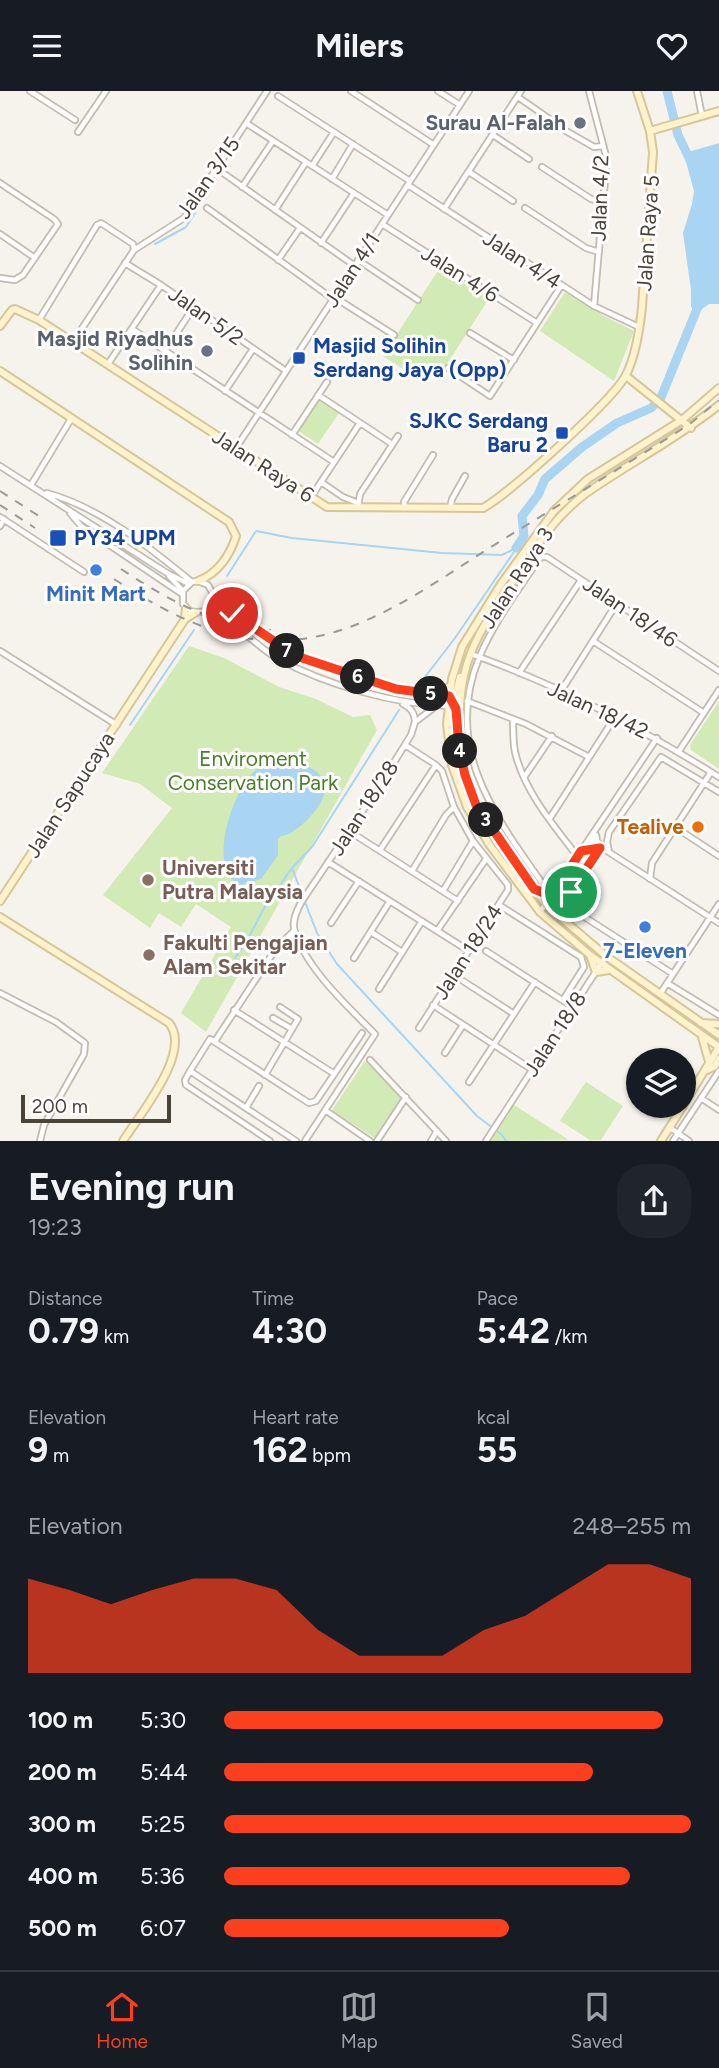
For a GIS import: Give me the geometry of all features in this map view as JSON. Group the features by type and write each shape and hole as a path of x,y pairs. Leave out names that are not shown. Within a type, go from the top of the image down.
{"street":[{"path":"30,91 75,120"},
{"path":"78,132 106,91"},
{"name":"Jalan 3/15","path":"134,250 184,218 267,91"},
{"path":"351,91 434,145"},
{"path":"438,91 460,106"},
{"name":"Jalan 4/1","path":"236,449 469,91"},
{"path":"444,209 521,91"},
{"name":"Jalan 4/2","path":"589,91 606,168 594,306"},
{"name":"Jalan Raya 5","path":"626,376 640,327 653,152 650,131 638,91"},
{"path":"697,91 699,118"},
{"name":"Jalan 4/4","path":"278,96 561,286 594,306 640,327"},
{"path":"517,97 551,120"},
{"path":"650,131 719,111"},
{"path":"246,123 388,215"},
{"path":"566,131 594,147 603,146"},
{"path":"312,166 334,132"},
{"path":"493,135 528,159"},
{"path":"242,187 273,141"},
{"path":"332,179 353,144"},
{"path":"275,210 306,162"},
{"path":"542,167 591,199 603,202"},
{"path":"216,168 355,266"},
{"path":"469,172 513,201"},
{"path":"0,183 57,221 58,227 18,278 2,279"},
{"path":"321,243 354,193"},
{"path":"207,208 278,260 394,335"},
{"path":"525,208 586,249 598,252"},
{"path":"39,320 97,225 101,223 133,244 134,250 73,342"},
{"name":"Jalan 4/6","path":"382,224 537,323"},
{"path":"278,260 300,228"},
{"path":"0,234 35,257"},
{"path":"358,260 418,300"},
{"name":"Jalan 5/2","path":"125,263 286,371"},
{"path":"108,364 161,285"},
{"path":"448,368 490,396 561,286"},
{"path":"165,351 194,307"},
{"name":"Jalan Raya 6","path":"0,326 15,309 39,320 310,498 332,508 358,505 483,508 497,499 604,401 626,376"},
{"path":"132,329 334,462"},
{"path":"470,333 514,360"},
{"path":"225,391 253,349"},
{"path":"0,371 229,522 236,536 234,543 214,573 193,582 183,592"},
{"path":"626,376 691,428"},
{"path":"292,435 327,382"},
{"name":"Jalan Raya 3","path":"450,703 455,665 467,638 523,552 554,511 588,479 681,420 719,388"},
{"path":"318,395 392,444"},
{"name":"Jalan Raya 3","path":"459,748 460,704 465,672 474,646 489,617 543,534 585,494 691,428 719,405"},
{"path":"663,432 671,422 670,411"},
{"path":"31,485 71,419"},
{"path":"310,498 360,423"},
{"path":"321,482 358,505 360,494 398,436"},
{"path":"405,508 404,502 433,455"},
{"path":"0,466 167,573 208,585 232,613 296,656 396,689 440,695 450,703 465,775 476,805 546,905 606,955 719,1035"},
{"path":"450,509 452,499 465,476"},
{"path":"43,492 88,509 156,552 193,582"},
{"path":"56,501 81,526 183,592"},
{"path":"0,526 2,518 84,572"},
{"name":"Jalan 18/46","path":"479,657 491,631 541,557 547,557 719,671"},
{"path":"167,573 183,592 185,619"},
{"path":"519,673 581,580"},
{"path":"185,619 204,611 212,604 213,594"},
{"path":"561,691 617,603"},
{"path":"186,608 195,613"},
{"path":"204,611 233,627 278,659 344,687 398,701 436,706 450,703"},
{"name":"Jalan Sapucaya","path":"0,901 185,619"},
{"path":"593,641 704,713"},
{"path":"474,646 464,662 450,703 451,757 467,807 489,845 540,912 590,955 719,1047 696,1087"},
{"name":"Jalan Sapucaya","path":"0,650 117,725"},
{"name":"Jalan 18/42","path":"471,654 561,691 615,717 657,738 719,777"},
{"path":"479,657 467,701 471,755 484,796 506,831 552,892 557,915"},
{"path":"440,695 451,685"},
{"path":"679,751 719,690"},
{"path":"398,701 415,714 415,722"},
{"path":"467,701 552,736 589,757"},
{"name":"Jalan 18/28","path":"294,931 294,921 308,891 405,745 415,722 436,706"},
{"path":"550,818 615,717"},
{"path":"513,719 515,753 541,809 572,848 582,853 605,850"},
{"path":"525,776 552,736"},
{"path":"582,853 586,842 657,738"},
{"path":"380,850 436,765 405,745"},
{"path":"673,974 566,905 568,896 605,850 610,832 662,757 719,792"},
{"name":"Jalan 18/24","path":"419,1028 508,888 473,841 454,807 442,771 436,765"},
{"path":"644,867 675,827 711,772"},
{"path":"412,871 446,815 454,807"},
{"path":"540,912 596,835 599,825"},
{"path":"675,827 719,856"},
{"path":"349,831 458,901"},
{"path":"596,835 597,841 605,850 644,867 650,879 719,923"},
{"path":"443,891 473,841"},
{"path":"572,848 586,842"},
{"path":"572,848 573,866"},
{"path":"437,931 486,859"},
{"path":"328,862 468,950"},
{"path":"644,867 650,879"},
{"path":"331,923 359,881"},
{"path":"534,889 552,892"},
{"path":"354,958 390,901"},
{"path":"660,994 719,904"},
{"path":"499,905 584,962 584,967 563,1000"},
{"path":"1,919 173,1027 174,1050 167,1072 123,1140"},
{"path":"379,989 422,921"},
{"path":"214,1040 277,947 294,931 322,977 375,1034 305,1140"},
{"path":"371,932 402,952"},
{"path":"486,951 573,1007"},
{"path":"590,955 596,972 611,970"},
{"name":"Jalan 18/8","path":"487,1139 606,955"},
{"path":"463,981 514,1014"},
{"path":"470,1082 535,982"},
{"path":"667,983 719,1015"},
{"path":"0,993 56,1022 82,1038 85,1043 84,1054 44,1125 40,1140"},
{"path":"433,1005 531,1069"},
{"path":"265,1075 297,1017 280,1007"},
{"path":"234,1010 333,1073"},
{"path":"273,1018 292,1029"},
{"path":"699,1023 719,1024"},
{"path":"445,1053 463,1025"},
{"path":"270,1140 186,1085 185,1080 210,1039 309,1103 316,1101 362,1033"},
{"path":"701,1035 709,1062"},
{"path":"370,1059 446,1140"},
{"path":"707,1070 715,1066 719,1059"},
{"path":"190,1071 296,1140"},
{"path":"673,1140 719,1071"},
{"path":"326,1085 337,1092"},
{"path":"246,1108 259,1086"},
{"path":"377,1140 406,1097"},
{"path":"701,1098 719,1110"},
{"path":"325,1110 370,1140"},
{"path":"661,1140 675,1118"},
{"path":"669,1127 689,1140"},
{"path":"431,1140 437,1131"}],"green space":[{"path":"441,266 490,297 440,375 420,380 383,356"},
{"path":"565,292 634,331 614,381 540,331"},
{"path":"317,399 339,413 318,444 297,430"},
{"name":"Enviroment Conservation Park","path":"189,646 224,658 279,687 316,699 353,717 370,715 377,730 206,1032 181,1013 231,927 196,904 181,927 159,913 150,928 103,895 172,808 140,784 102,773"},
{"path":"719,701 719,769 691,750 690,745"},
{"path":"365,1061 402,1096 378,1137 373,1137 332,1110"},
{"path":"586,1082 623,1106 601,1140 590,1140 560,1121"},
{"path":"514,1105 569,1140 491,1141"}],"water":[{"path":"719,143 719,304 709,304 696,313 691,307 683,233 694,191 684,155"},
{"path":"288,760 315,770 323,778 325,790 322,799 303,824 278,839 278,855 261,879 240,885 230,876 225,863 226,828 232,810 239,793 257,769 268,763"}],"waterway":[{"path":"667,91 678,135 691,162"},
{"path":"155,244 186,227 216,180"},
{"path":"516,548 524,536 522,516 538,495 545,479 582,447 617,423 651,408 660,400 699,304"},
{"path":"227,576 256,531 292,538 442,553 502,555 516,548"},
{"path":"418,686 455,638 514,552"},
{"path":"130,725 194,630"},
{"path":"235,958 263,910 292,868 312,847 399,710"},
{"path":"292,868 317,933 337,964 477,1116 506,1141"}],"railway":[{"path":"114,579 175,614 235,636 266,640 298,639 332,633 367,620 415,595 690,424 719,400"},
{"path":"0,491 42,518"},
{"path":"0,505 35,528"},
{"path":"121,569 174,601 210,617 271,630"}],"place":[{"name":"Surau Al-Falah","path":"580,123"},
{"name":"Masjid Riyadhus Solihin","path":"207,351"},
{"name":"Masjid Solihin Serdang Jaya (Opp)","path":"299,358"},
{"name":"SJKC Serdang Baru 2","path":"562,433"},
{"name":"PY34 UPM","path":"58,538"},
{"name":"Minit Mart","path":"96,570"},
{"name":"Tealive","path":"698,827"},
{"name":"Universiti Putra Malaysia","path":"148,880"},
{"name":"7-Eleven","path":"645,927"},
{"name":"Fakulti Pengajian Alam Sekitar","path":"149,955"}],"route":[{"path":"232,613 296,656 396,689 449,696 456,709 459,748 476,805 534,889 544,893 555,892 581,851 600,848 571,892"}]}
